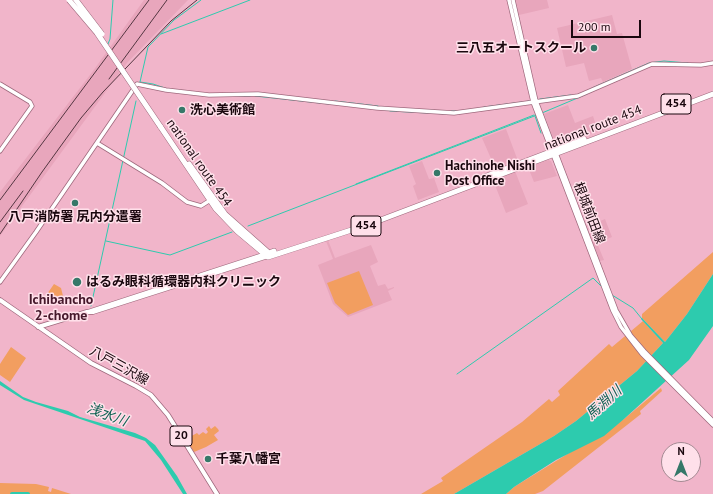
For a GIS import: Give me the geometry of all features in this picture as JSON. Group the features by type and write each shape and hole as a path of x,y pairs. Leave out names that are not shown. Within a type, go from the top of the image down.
{"highway":[{"name":"national route 454","path":"69,0 98,33 211,199 267,255 369,221 713,90"},
{"name":"national route 454","path":"76,0 100,30 161,125"},
{"name":"national route 454","path":"553,152 713,94"}],"main road":[{"path":"38,327 87,312 93,312 267,255"},
{"name":"八戸三沢線","path":"0,300 91,363 136,386 150,395 168,414 217,494"}],"street":[{"path":"509,0 535,102"},
{"path":"512,0 535,102"},
{"path":"0,282 137,84 166,90 209,95 258,94 314,102 433,113 466,112 583,94 652,64 701,65 713,63"},
{"path":"0,84 30,102 32,106 0,151"},
{"name":"根城前田線","path":"535,102 613,311 630,340 713,424"},
{"path":"97,143 162,183 187,202 201,206 211,199"}],"shaded area":[{"path":"144,0 188,0 127,63 0,236 0,192 93,71"},
{"path":"516,0 547,0 549,8 519,15"},
{"name":"三八五オートスクール","path":"612,15 617,34 622,33 632,69 603,82 601,78 589,81 584,63 566,67 557,28"},
{"path":"568,105 575,123 593,116 598,131 559,145 555,143 544,114"},
{"path":"506,129 518,161 496,170 482,138"},
{"path":"548,160 551,161 557,176 534,182 528,167"},
{"path":"422,161 429,179 434,178 439,192 418,200 413,186 416,184 409,166"},
{"path":"515,171 528,204 506,213 493,180"},
{"path":"605,219 612,237 597,243 604,260 600,261 589,233 596,231 593,224"},
{"path":"328,240 335,258 371,245 378,262 370,266 378,286 385,284 388,289 394,287 388,291 392,300 348,317 333,304 318,265 333,259 326,241"},
{"path":"713,252 713,274 687,314 665,342 642,318 642,314"},
{"path":"359,271 373,305 348,315 335,303 327,283"},
{"path":"54,284 61,288 63,296 49,301 45,297"},
{"path":"643,321 663,343 637,371 576,421 554,436 454,494 421,494 443,481 441,478 522,422 549,399 552,402 560,395 558,391 609,344 612,347"},
{"path":"11,347 26,358 10,382 0,375 0,364"},
{"path":"661,388 662,391 640,411 641,414 543,491 535,494 506,494 514,487 624,419"},
{"path":"209,426 211,429 215,426 218,429 219,431 214,435 218,440 194,452 186,439 197,433 199,435 203,432 206,434 208,432 206,429"},
{"path":"0,483 36,484 49,487 48,491 51,492 52,488 71,494 0,494"}],"water":[{"name":"馬淵川","path":"713,274 713,326 689,360 604,436 556,460 514,487 506,494 454,494 554,436 576,421 637,371 663,343 641,319 642,318 665,342 687,314"},
{"path":"0,381 23,397 68,411 80,417 135,433 146,438 155,445 177,476 187,494 183,494 161,460 145,441 24,400 0,385"}],"waterway":[{"path":"108,44 110,39 113,0"},
{"path":"140,82 148,47 174,20 201,0"},
{"path":"161,34 250,0"},
{"path":"592,88 649,63 664,61 688,63"},
{"path":"140,82 165,88"},
{"path":"542,113 587,94"},
{"path":"540,99 571,95"},
{"path":"223,96 250,96"},
{"path":"255,96 329,104"},
{"path":"91,306 136,101"},
{"path":"335,101 378,106"},
{"path":"484,107 530,101"},
{"path":"390,111 447,114"},
{"path":"451,111 459,111"},
{"path":"356,184 534,115"},
{"path":"248,226 537,115"},
{"path":"535,116 541,133"},
{"path":"106,241 170,255 232,232"},
{"path":"457,374 593,278 602,287"},
{"path":"612,295 633,308 642,319"},
{"path":"12,494 28,494"}],"railway":[{"path":"0,200 149,0"},
{"path":"109,79 167,0"},
{"path":"0,234 81,118 103,92 171,21 197,0"},
{"path":"0,222 23,191"}],"place":[{"name":"三八五オートスクール","path":"594,48"},
{"name":"洗心美術館","path":"182,110"},
{"name":"Hachinohe Nishi Post Office","path":"437,173"},
{"name":"八戸消防署 尻内分遣署","path":"75,203"},
{"name":"はるみ眼科循環器内科クリニック","path":"77,282"},
{"name":"千葉八幡宮","path":"208,459"}],"district":[{"name":"Ichibancho 2-chome","path":"61,308"}],"water label":[{"name":"浅水川","path":"107,415"}]}
